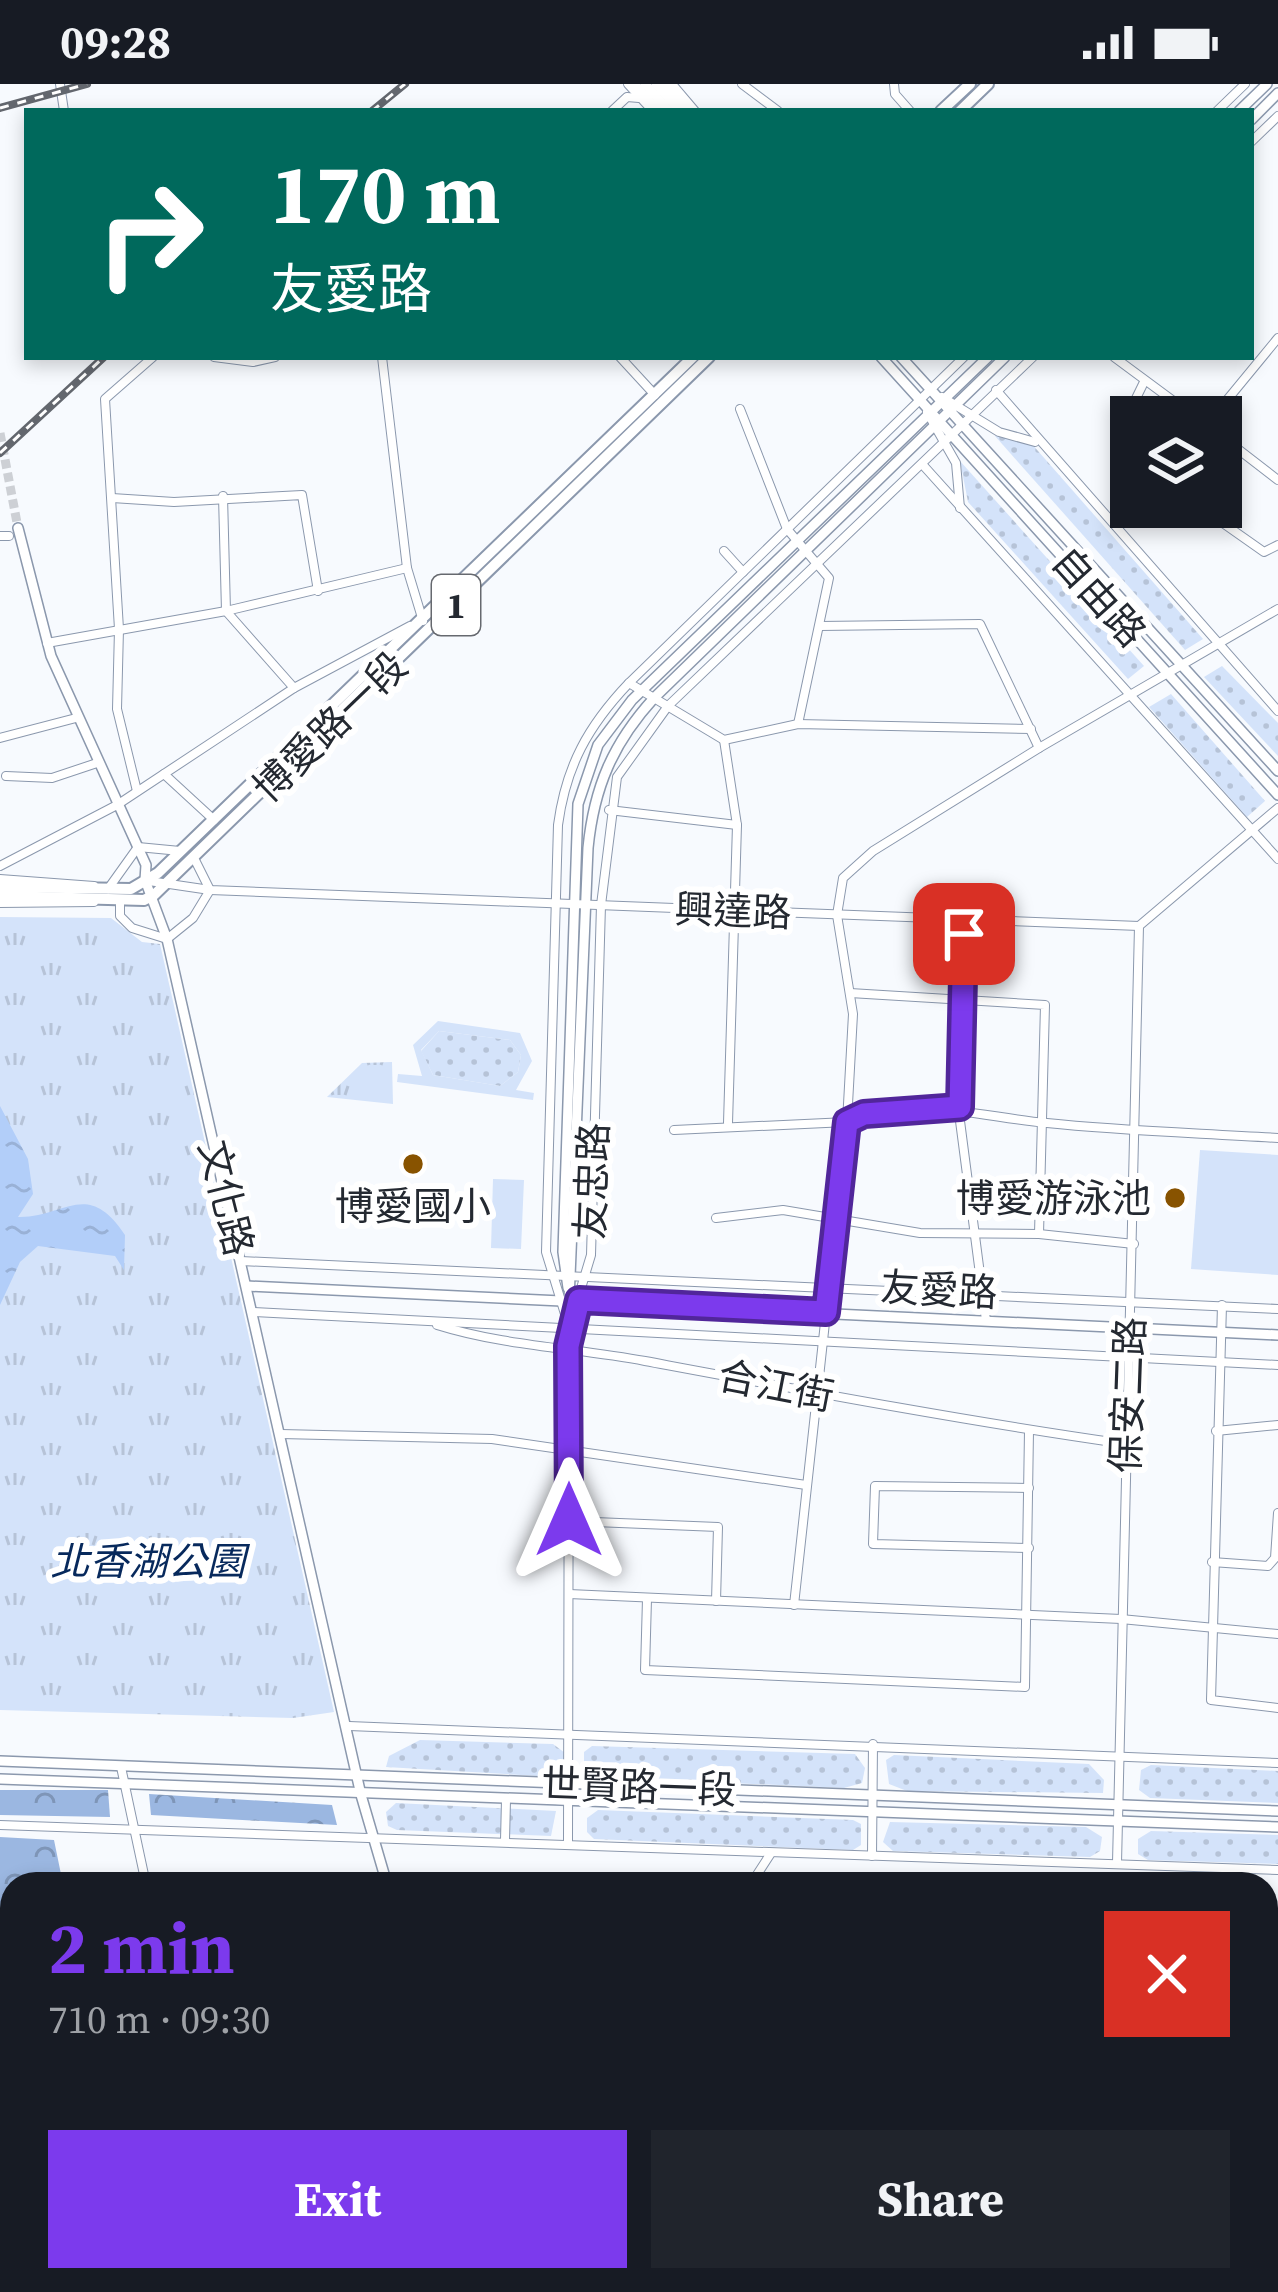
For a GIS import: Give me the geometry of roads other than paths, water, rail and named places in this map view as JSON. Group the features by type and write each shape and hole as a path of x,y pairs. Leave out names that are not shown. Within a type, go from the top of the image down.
{"main road":[{"path":"944,108 970,84"},
{"path":"963,108 988,84"},
{"name":"博愛路一段","path":"0,891 154,895 422,639 658,400 691,360"},
{"name":"博愛路一段","path":"111,896 145,880 216,820 705,360"}],"street":[{"path":"632,84 653,108"},
{"path":"632,84 653,108"},
{"path":"645,84 666,108"},
{"path":"664,84 685,108"},
{"path":"742,84 774,108"},
{"path":"1220,108 1245,84"},
{"path":"1242,108 1267,84"},
{"path":"1254,117 1278,93"},
{"path":"614,108 627,97 641,98"},
{"path":"1254,139 1278,116"},
{"path":"1230,396 1278,338"},
{"path":"137,790 117,710 118,629 104,399 150,360"},
{"path":"382,360 407,568 423,621 422,639"},
{"path":"623,360 658,400"},
{"name":"自由路","path":"884,360 948,438 1278,795"},
{"name":"自由路","path":"905,360 954,408 973,414 999,432 1026,436 1042,446"},
{"name":"友忠路","path":"569,1300 550,1272 546,1252 558,825 566,782 591,726 628,683 961,360"},
{"name":"友忠路","path":"569,1300 591,817 603,774 619,739 654,698 808,553 985,360"},
{"name":"友忠路","path":"570,1273 572,904 584,781 605,733 641,691 797,542 934,419 954,408 1002,360"},
{"name":"友忠路","path":"569,1300 586,1274 601,905 609,810 625,761 668,706 1031,360"},
{"path":"1118,360 1164,396"},
{"path":"1137,396 1144,382"},
{"name":"自由路","path":"996,390 1278,710"},
{"name":"自由路","path":"954,408 963,424 1278,771"},
{"path":"740,409 788,529 830,578 798,724"},
{"name":"自由路","path":"948,438 956,463 960,508"},
{"path":"1242,452 1278,480"},
{"name":"自由路","path":"922,464 1278,859"},
{"path":"112,498 174,502 223,496 302,496 318,591"},
{"path":"223,496 226,611 294,688"},
{"path":"1227,528 1264,552 1278,545"},
{"name":"文化路","path":"9,534 76,718 138,847 167,939 370,1834 383,1872"},
{"path":"724,551 742,572"},
{"path":"47,643 226,611 407,568"},
{"path":"794,1605 847,1122 850,993 837,915 842,878 873,851 1039,748 1278,609"},
{"path":"0,866 117,805 294,688 423,621"},
{"path":"820,626 980,624 1039,748"},
{"path":"628,683 724,740 798,724 1031,729"},
{"path":"0,738 76,718"},
{"path":"724,740 736,825 728,1124"},
{"path":"6,776 52,778 98,763"},
{"path":"164,774 216,820"},
{"path":"1138,926 1278,808"},
{"path":"609,810 736,825"},
{"path":"179,851 138,847 111,896 132,928 167,939 194,918 210,890 194,858"},
{"name":"興達路","path":"145,880 210,890 1138,926"},
{"path":"964,920 960,1107 986,1320"},
{"name":"保安二路","path":"1117,1863 1120,1619 1138,1129 1138,926"},
{"path":"850,993 1045,1005 1039,1234"},
{"path":"674,1130 847,1122 864,1114 960,1107 1044,1123 1278,1138"},
{"path":"716,1218 783,1210 920,1233 1039,1234 1134,1244"},
{"name":"友愛路","path":"241,1261 1278,1309"},
{"name":"友愛路","path":"248,1286 1278,1335"},
{"path":"568,1842 569,1300"},
{"path":"1222,1305 1211,1700 1278,1708"},
{"name":"友愛路","path":"253,1312 1278,1365"},
{"name":"合江街","path":"427,1321 479,1338 568,1346 1029,1431 1126,1444"},
{"path":"1216,1432 1278,1425"},
{"path":"647,1599 644,1670 1025,1687 1029,1431"},
{"path":"281,1434 492,1439 806,1485"},
{"path":"1029,1488 875,1486 873,1544 1029,1548"},
{"path":"1212,1562 1268,1566 1275,1558 1278,1513"},
{"path":"569,1520 718,1527 716,1601"},
{"path":"569,1594 1120,1619 1278,1634"},
{"name":"世賢路一段","path":"349,1726 873,1743 1278,1763"},
{"path":"872,1856 873,1743"},
{"name":"世賢路一段","path":"0,1760 1278,1811"},
{"path":"121,1767 144,1872"},
{"name":"世賢路一段","path":"0,1779 1278,1827"},
{"path":"505,1840 506,1800"},
{"name":"世賢路一段","path":"0,1825 370,1834 1278,1870"},
{"path":"758,1872 771,1852"}],"water":[{"path":"0,1106 28,1159 33,1194 18,1217 75,1205 99,1208 125,1235 124,1270 115,1256 38,1246 20,1262 0,1305"}],"tunnel":[{"path":"0,433 18,528"}],"railway":[{"path":"0,108 87,84"},
{"path":"376,108 405,84"},
{"path":"0,453 101,360"}],"place":[{"name":"博愛國小","path":"413,1164"},
{"name":"博愛游泳池","path":"1175,1198"}],"park label":[{"name":"北香湖公園","path":"148,1561"}]}
